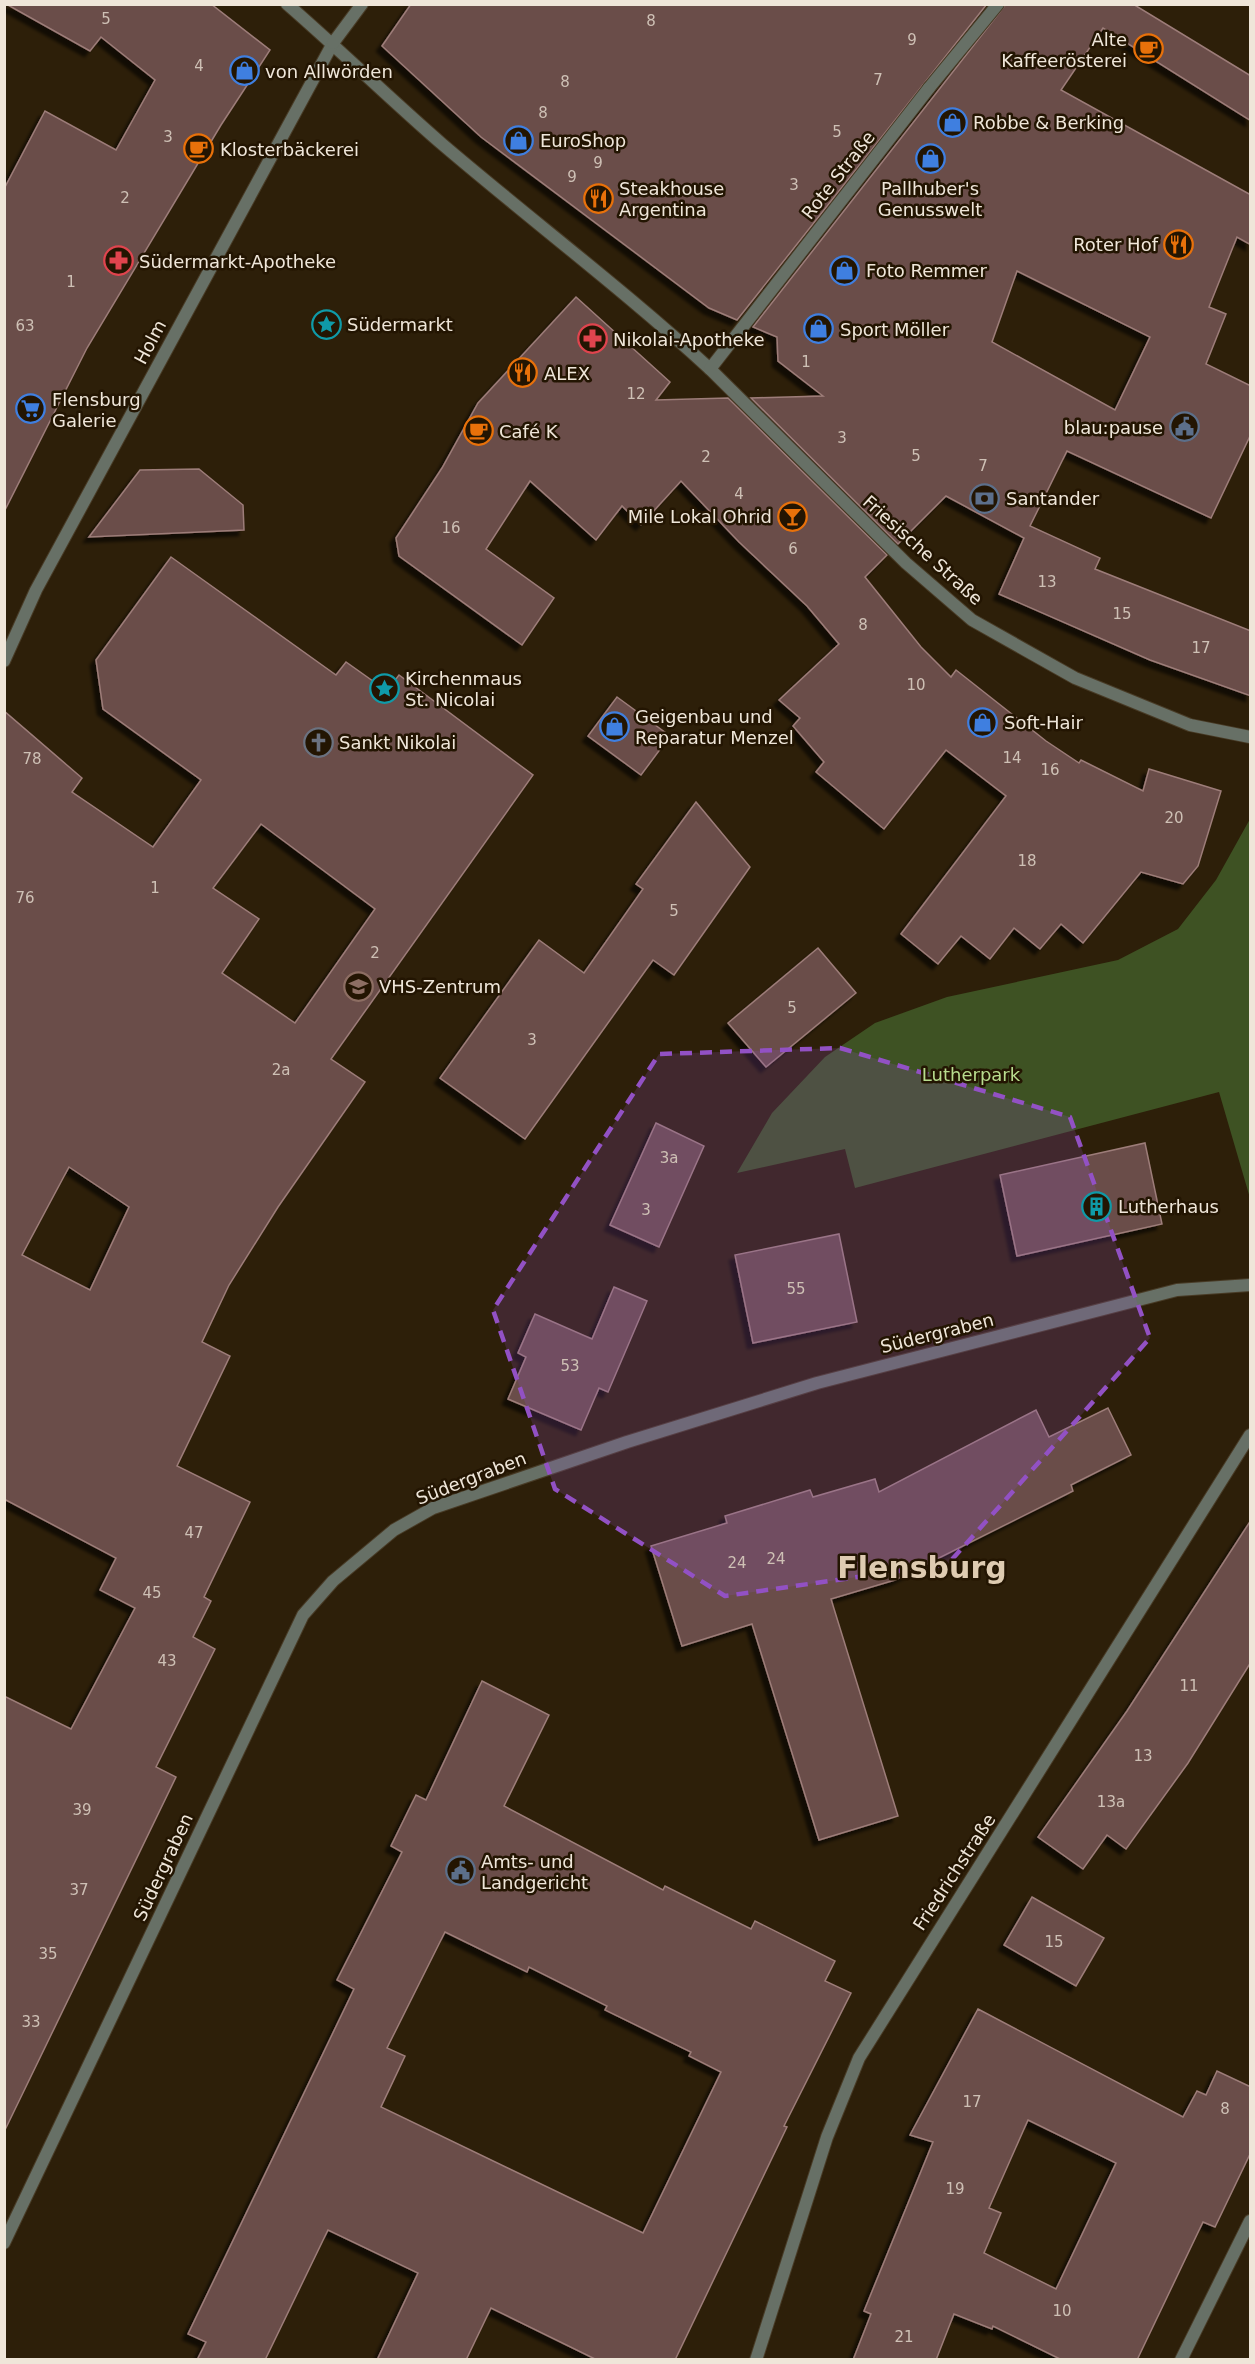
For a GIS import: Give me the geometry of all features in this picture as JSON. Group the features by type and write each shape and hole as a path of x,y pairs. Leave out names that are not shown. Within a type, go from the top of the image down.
{"street":[{"path":"286,4 333,43 440,142 558,241 642,307 710,369"},
{"name":"Holm","path":"4,661 36,590 333,43 362,4"},
{"name":"Rote Straße","path":"710,369 929,88 998,4"},
{"name":"Friesische Straße","path":"710,369 906,563 972,620 1075,678 1190,725 1251,737"},
{"name":"Südergraben","path":"4,2243 303,1615 333,1581 394,1530 433,1508 627,1442 817,1383 1177,1290 1251,1285"},
{"name":"Friedrichstraße","path":"756,2360 827,2137 859,2058 1251,1435"},
{"path":"1181,2360 1251,2221"}],"highlighted area":[{"path":"840,1048 1070,1117 1150,1338 948,1564 725,1596 555,1489 493,1310 659,1054"}],"green space":[{"name":"Lutherpark","path":"1250,819 1250,1198 1219,1092 855,1188 845,1149 737,1173 772,1113 825,1057 875,1023 947,997 1118,960 1178,929 1216,880"}],"building":[{"path":"6,4 211,4 270,50 221,125 87,348 4,512 4,189 45,111 116,150 155,80 101,37 90,51"},
{"path":"411,4 987,4 737,320 709,308 481,137 382,46"},
{"path":"1006,4 1133,4 1251,76 1251,121 1103,28 1061,90 1251,195 1251,245 1237,237 1209,307 1226,314 1206,364 1251,386 1251,434 1211,518 1067,451 1030,526 1100,558 1095,569 1251,631 1251,696 1150,660 999,594 1024,538 946,496 898,544 751,398 823,396 778,361 777,337 753,327","holes":["1017,271 1150,337 1115,410 992,342"]},
{"path":"576,297 670,382 656,400 728,398 887,555 865,577 921,647 951,677 956,670 1046,741 1079,763 1081,760 1143,791 1149,769 1221,791 1198,866 1183,884 1141,872 1083,943 1061,924 1040,949 1014,928 990,959 961,936 938,964 901,934 1006,796 946,750 884,829 816,772 824,762 793,726 800,718 779,700 839,644 807,606 739,542 681,481 641,525 622,506 596,540 530,481 486,549 554,598 522,645 399,556 396,538 442,468 478,403"},
{"path":"199,469 243,505 244,530 89,537 140,470"},
{"path":"171,557 336,675 346,662 387,691 399,675 533,775 331,1059 365,1082 278,1207 229,1285 202,1342 230,1356 177,1466 250,1502 204,1597 211,1601 193,1637 215,1649 156,1767 176,1777 4,2132 4,1696 71,1729 135,1608 100,1590 116,1558 4,1499 4,711 82,778 72,792 153,847 201,780 103,709 96,660","holes":["261,824 375,909 295,1023 222,973 259,919 213,888","69,1167 129,1207 90,1290 22,1255"]},
{"path":"617,697 670,736 641,775 588,736"},
{"path":"696,802 750,867 674,975 653,960 525,1139 440,1078 539,940 584,973 643,889 636,884"},
{"path":"818,948 856,993 766,1067 728,1023"},
{"path":"656,1123 704,1146 659,1247 610,1225"},
{"name":"Lutherhaus","path":"1145,1143 1162,1224 1017,1256 1000,1175"},
{"path":"839,1234 857,1322 753,1343 735,1255"},
{"path":"614,1287 647,1301 608,1392 599,1388 581,1430 508,1399 526,1357 518,1353 535,1314 592,1339"},
{"path":"1108,1408 1131,1455 1071,1485 1073,1491 895,1580 831,1599 898,1816 819,1840 752,1624 682,1646 651,1546 727,1523 725,1516 810,1490 813,1497 875,1479 879,1492 1036,1410 1049,1437"},
{"path":"1251,1520 1251,1662 1188,1763 1126,1849 1107,1835 1083,1869 1038,1837 1127,1711"},
{"path":"482,1681 549,1715 504,1806 663,1890 665,1886 751,1929 755,1921 835,1961 825,1981 851,1993 784,2126 787,2127 675,2360 597,2360 491,2308 466,2360 377,2360 418,2273 328,2230 265,2360 197,2360 206,2342 188,2334 354,1989 337,1980 402,1852 391,1846 416,1795 426,1800","holes":["445,1932 527,1972 529,1967 607,2006 605,2010 691,2052 689,2056 721,2072 643,2233 381,2107 405,2056 387,2048"]},
{"path":"1032,1897 1104,1938 1076,1986 1004,1945"},
{"path":"978,2009 1183,2117 1197,2091 1206,2095 1217,2071 1251,2087 1251,2152 1215,2227 1203,2222 1137,2360 1062,2360 993,2326 992,2329 954,2314 936,2360 853,2360 871,2314 864,2311 933,2142 910,2135","holes":["1028,2120 1116,2163 1056,2289 984,2253 1001,2213 989,2208"]}],"place":[{"name":"Alte Kaffeerösterei","path":"1148,49"},
{"name":"von Allwörden","path":"244,71"},
{"name":"Robbe & Berking","path":"952,122"},
{"name":"EuroShop","path":"519,140"},
{"name":"Klosterbäckerei","path":"199,149"},
{"name":"Pallhuber's Genusswelt","path":"930,159"},
{"name":"Steakhouse Argentina","path":"598,198"},
{"name":"Roter Hof","path":"1179,244"},
{"name":"Südermarkt-Apotheke","path":"118,261"},
{"name":"Foto Remmer","path":"845,270"},
{"name":"Südermarkt","path":"326,324"},
{"name":"Sport Möller","path":"819,329"},
{"name":"Nikolai-Apotheke","path":"592,339"},
{"name":"ALEX","path":"523,373"},
{"name":"Flensburg Galerie","path":"31,409"},
{"name":"blau:pause","path":"1184,427"},
{"name":"Café K","path":"478,431"},
{"name":"Santander","path":"985,498"},
{"name":"Mile Lokal Ohrid","path":"793,516"},
{"name":"Kirchenmaus St. Nicolai","path":"384,688"},
{"name":"Soft-Hair","path":"983,722"},
{"name":"Geigenbau und Reparatur Menzel","path":"614,726"},
{"name":"Sankt Nikolai","path":"318,742"},
{"name":"VHS-Zentrum","path":"358,986"},
{"name":"Lutherhaus","path":"1097,1206"},
{"name":"Amts- und Landgericht","path":"460,1871"}],"district":[{"name":"Flensburg","path":"922,1567"}]}
